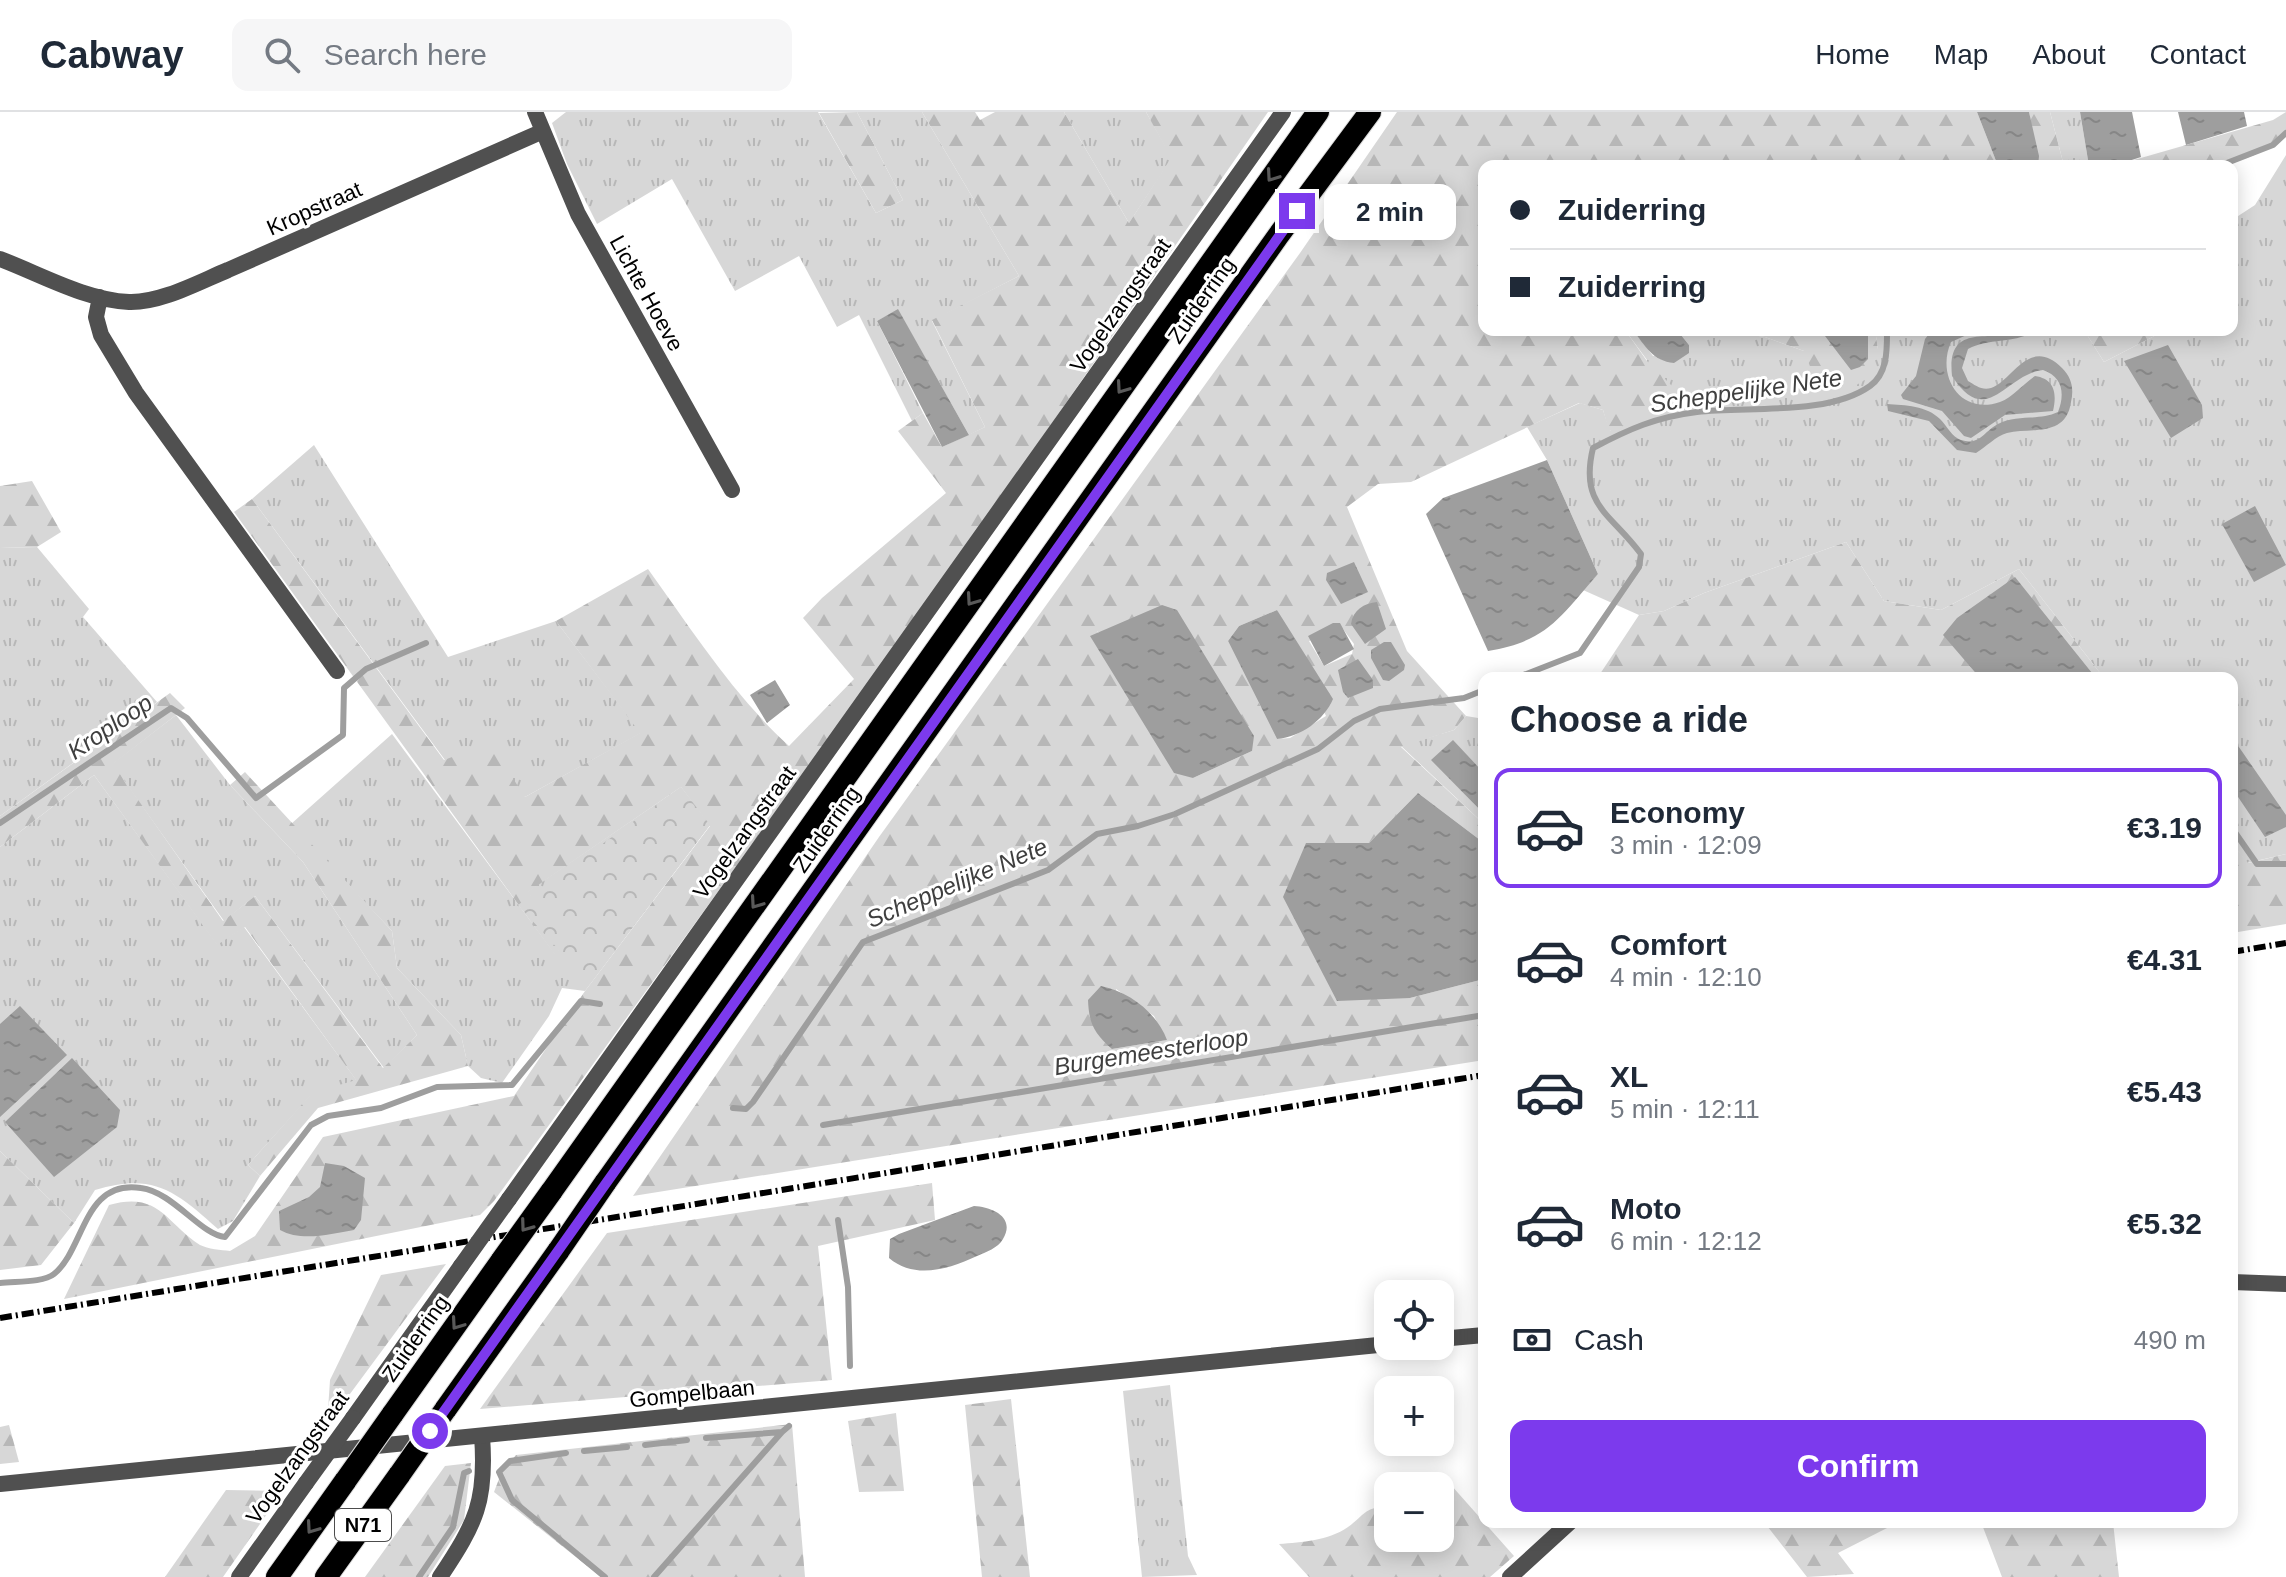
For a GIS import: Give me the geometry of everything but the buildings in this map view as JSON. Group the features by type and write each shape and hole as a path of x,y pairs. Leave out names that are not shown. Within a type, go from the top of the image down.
{"highway":[{"name":"Zuiderring","path":"277,1577 1318,112"},
{"name":"Zuiderring","path":"326,1577 1278,236 1370,112"}],"street":[{"name":"Lichte Hoeve","path":"535,112 578,214 732,490"},
{"name":"Vogelzangstraat","path":"239,1577 1283,112"},
{"name":"Kropstraat","path":"0,259 100,297 129,302 178,291 541,132"},
{"path":"100,297 96,317 101,335 136,393 337,671"},
{"path":"2238,1282 2286,1284"},
{"path":"1454,1338 1478,1336"},
{"name":"Gompelbaan","path":"0,1484 1374,1345"},
{"path":"440,1577 470,1532 483,1492 482,1436"},
{"path":"1510,1577 1563,1528"}],"green space":[{"path":"566,112 818,112 876,213 903,200 857,112 922,112 1019,276 932,321 985,427 969,435 898,310 877,321 923,413 912,421 859,315 837,327 799,256 735,291 672,179 597,224 567,164 552,123"},
{"path":"857,112 903,200 876,213 819,113"},
{"path":"922,112 975,112 980,120 995,112 1064,112 1129,223 1171,158 1146,112 1268,112 932,596 494,1201 480,1215 64,1299 109,1205 139,1202 151,1205 200,1245 230,1251 255,1236 323,1137 514,1096 585,991 710,826 681,787 528,892 568,941 555,955 234,512 252,499 444,760 490,743 525,797 640,733 556,621 648,569 731,684 789,746 854,679 803,618 822,598 946,493 898,431 923,413 942,447 985,427 932,320 1019,276"},
{"path":"1064,112 1146,112 1172,158 1129,223"},
{"path":"1397,112 1977,112 1996,160 1478,160 1478,336 1629,336 1647,361 1686,400 1609,431 1603,410 1579,403 1411,482 1378,484 1347,507 1407,651 1466,716 1454,730 1401,747 1478,818 1478,838 1418,793 1369,843 1306,843 1410,998 1478,981 1478,1061 633,1196 879,837 1300,253","holes":["1277,610 1326,716 1290,738 1277,739 1228,641 1239,626","1343,629 1354,644 1352,654 1324,666 1309,641","1097,631 1252,751 1193,778","1116,989 1154,1016 1166,1040 1112,1049"]},
{"path":"2029,112 2050,112 2062,160 2037,160"},
{"path":"2050,112 2080,112 2088,160 2062,160"},
{"path":"2286,112 2286,130 2271,145 2252,156 2237,160 2134,160 2273,120"},
{"path":"2286,155 2286,854 2247,863 2238,851 2238,672 2099,672 2019,569 1941,610 1884,601 1846,542 1704,593 1664,611 1639,615 1583,590 1598,574 1547,460 1527,427 1580,403 1603,410 1610,431 1647,360 1629,336 1638,336 1653,356 1689,345 1682,336 1759,336 1804,351 1878,349 1876,336 2088,336 2104,362 2154,336 2238,336 2238,216 2255,205"},
{"path":"1759,336 1828,336 1844,365 1868,359 1868,336 1876,336 1878,349 1871,376 1850,389 1822,397 1804,351"},
{"path":"2088,336 2154,336 2104,362"},
{"path":"314,445 448,657 556,621 641,733 525,797 445,760 252,499"},
{"path":"32,481 61,532 37,547 0,548 0,486"},
{"path":"1846,542 1884,601 1941,610 2019,569 2099,672 1601,672 1639,615 1664,611 1704,593"},
{"path":"37,547 89,609 83,617 157,702 0,816 0,548"},
{"path":"170,693 185,708 113,764 223,921 255,896 383,1068 417,1035 303,862 230,785 245,772 392,931 397,968 461,1035 468,1066 318,1108 260,1176 248,1165 312,1093 356,1080 245,927 217,945 94,775 0,847 0,816"},
{"path":"176,715 230,785 303,862 417,1035 384,1068 255,896 224,921 112,764"},
{"path":"1466,716 1478,718 1478,767 1453,741 1432,760 1478,808 1478,818 1401,746 1454,730"},
{"path":"392,734 555,954 568,941 527,892 681,787 710,825 585,991 562,988 549,1016 502,1083 481,1078 468,1066 461,1035 397,968 392,931 291,824"},
{"path":"94,775 217,944 244,927 357,1081 312,1094 248,1165 260,1176 233,1221 218,1229 176,1195 148,1184 133,1183 95,1190 74,1223 0,1151 0,847"},
{"path":"681,787 710,825 590,984 518,905"},
{"path":"2238,850 2248,863 2286,854 2286,924 2238,932"},
{"path":"0,1151 74,1223 41,1265 0,1270"},
{"path":"932,1183 935,1220 818,1246 832,1380 480,1409 607,1233"},
{"path":"446,1264 327,1425 330,1380 381,1275"},
{"path":"1170,1385 1188,1556 1197,1575 1142,1577 1123,1391"},
{"path":"1011,1399 1030,1577 982,1577 965,1405"},
{"path":"896,1413 904,1491 859,1492 848,1421"},
{"path":"792,1424 805,1577 601,1577 494,1492 502,1471 516,1455"},
{"path":"9,1425 19,1462 0,1464 0,1427"},
{"path":"471,1463 464,1520 428,1577 365,1577 445,1466"},
{"path":"1454,1488 1478,1515 1478,1528 1489,1528 1514,1556 1490,1577 1309,1577 1279,1544 1332,1535 1374,1508 1374,1552 1454,1552"},
{"path":"226,1490 283,1491 223,1577 165,1577"},
{"path":"1769,1528 1887,1528 1838,1553 1854,1574 1807,1577"},
{"path":"1983,1528 2114,1528 2119,1577 2002,1577"}],"water":[{"path":"1977,112 2029,112 2039,160 1996,160"},
{"path":"2080,112 2132,112 2141,157 2132,160 2088,160"},
{"path":"2178,112 2244,112 2247,126 2186,145"},
{"path":"898,309 969,435 942,447 877,321"},
{"path":"1638,336 1682,336 1689,345 1689,353 1674,363 1650,352"},
{"path":"1825,336 1868,336 1868,359 1851,370"},
{"path":"1927,336 1964,336 1951,342 1947,355 1949,380 1963,398 1986,405 2000,402 2035,376 2051,384 2055,399 2053,411 2005,415 1971,438 1964,436 1942,411 1903,399 1901,395 1916,376"},
{"path":"2025,336 1968,349 1962,368 1968,381 1979,387 1988,389 1999,384 2031,358 2040,356 2050,359 2062,368 2070,380 2072,397 2068,413 2062,421 2046,429 2007,433 1976,453 1957,450 1929,421 1888,411 1887,404 1922,409 1940,419 1958,439 1967,441 1977,439 2005,421 2058,412 2061,387 2055,377 2043,370 2018,380 1986,399 1976,398 1964,391 1952,376 1952,358 1956,347 1974,337"},
{"path":"2168,345 2202,405 2203,418 2171,438 2124,361"},
{"path":"1547,460 1598,574 1562,615 1539,634 1508,647 1488,651 1426,514 1443,498"},
{"path":"2255,506 2286,565 2254,582 2222,524"},
{"path":"1354,562 1368,592 1341,604 1326,580 1327,573"},
{"path":"2015,577 2091,672 1975,672 1943,635 1957,618"},
{"path":"1377,602 1386,629 1365,644 1351,624 1352,619 1360,608"},
{"path":"1162,605 1177,610 1254,736 1252,751 1193,778 1174,773 1090,636"},
{"path":"1277,610 1333,699 1324,714 1311,726 1295,735 1277,739 1228,641 1239,626"},
{"path":"1333,623 1340,623 1354,649 1324,666 1308,636"},
{"path":"1384,642 1391,642 1405,665 1404,670 1389,681 1383,680 1371,658 1371,650"},
{"path":"1358,659 1373,680 1373,688 1348,698 1343,692 1338,670"},
{"path":"775,680 790,705 767,723 750,695"},
{"path":"1453,740 1478,767 1478,808 1431,760"},
{"path":"2238,746 2286,815 2286,827 2265,837 2238,797"},
{"path":"1418,793 1478,838 1478,981 1410,998 1337,1001 1283,897 1306,843 1369,843"},
{"path":"1101,986 1122,993 1141,1005 1157,1021 1167,1040 1112,1049 1091,1022 1088,1000"},
{"path":"20,1006 67,1055 0,1117 0,1024"},
{"path":"72,1058 120,1110 117,1127 54,1177 5,1122"},
{"path":"325,1163 344,1166 365,1178 361,1220 354,1230 326,1235 297,1236 280,1230 279,1211 309,1197 320,1187"},
{"path":"974,1206 995,1211 1004,1219 1006,1231 995,1247 955,1265 932,1270 910,1269 889,1258 890,1239"}],"waterway":[{"name":"Scheppelijke Nete","path":"2234,160 2273,145 2286,133"},
{"name":"Scheppelijke Nete","path":"1531,672 1580,653 1639,567 1641,554 1594,496 1590,483 1593,448 1643,425 1682,414 1810,406 1853,395 1876,381 1885,360 1887,336"},
{"name":"Kroploop","path":"0,823 171,708 187,718 256,798 343,735 344,688 366,669 426,643"},
{"name":"Scheppelijke Nete","path":"733,1108 746,1109 753,1102 863,942 1048,870 1097,834 1138,826 1175,814 1318,749 1354,721 1380,709 1464,698 1478,692"},
{"name":"Burgemeesterloop","path":"2238,837 2257,864 2286,864"},
{"name":"Scheppelijke Nete","path":"0,1283 36,1280 54,1274 73,1249 96,1205 107,1194 122,1188 153,1191 206,1229 225,1237 311,1125 328,1116 381,1108 437,1087 512,1085 581,1001 600,1004"},
{"name":"Burgemeesterloop","path":"823,1125 1478,1016"},
{"name":"Burgemeesterloop","path":"838,1220 848,1287 850,1366"},
{"name":"Burgemeesterloop","path":"706,1438 782,1432 789,1426"},
{"path":"654,1577 782,1432"},
{"name":"Burgemeesterloop","path":"645,1445 687,1440"},
{"name":"Burgemeesterloop","path":"584,1451 627,1447"},
{"path":"566,1453 510,1461 499,1472 512,1500 605,1577"},
{"name":"Burgemeesterloop","path":"419,1577 453,1527 464,1473 469,1471"}],"railway":[{"path":"2238,951 2286,943"},
{"path":"0,1318 1478,1076"}],"route":[{"path":"430,1431 1297,211"}]}
